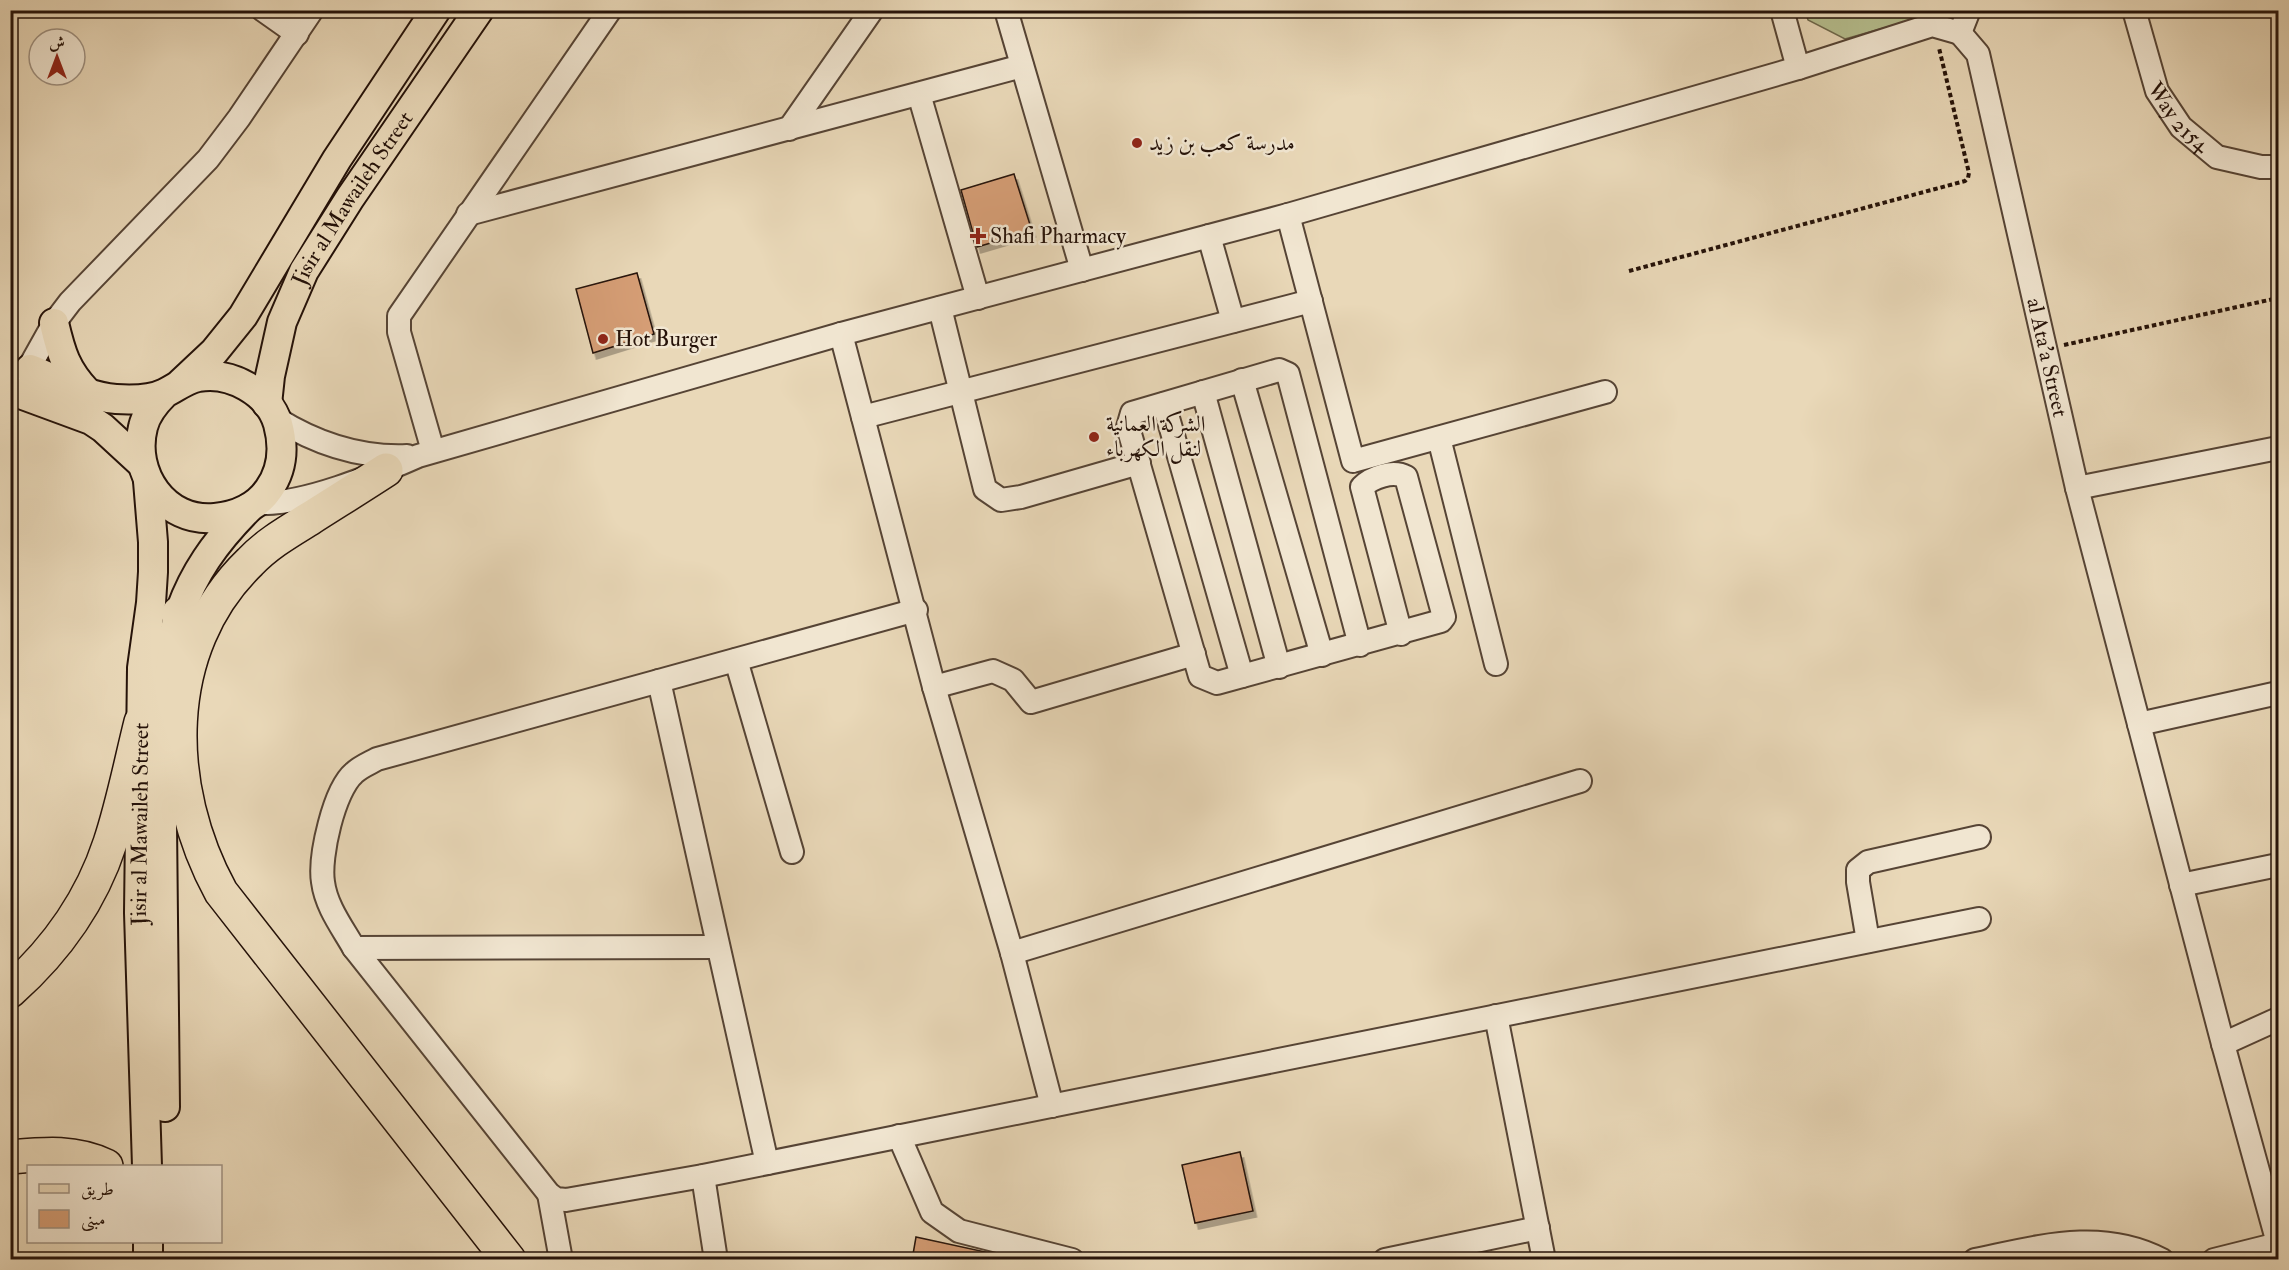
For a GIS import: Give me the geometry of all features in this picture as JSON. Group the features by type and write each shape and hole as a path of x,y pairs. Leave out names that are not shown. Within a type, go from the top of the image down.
{"highway":[{"path":"183,790 180,745 182,709 193,656 202,630 215,605 243,569 270,544 386,470"},
{"path":"179,613 181,652 173,736 175,754 197,843 221,892 509,1260"},
{"path":"10,991 30,973 64,933 91,890 111,842 141,722"},
{"path":"10,1157 49,1153 70,1154 91,1159 102,1165"}],"main road":[{"name":"Jisir al Mawaileh Street","path":"173,388 214,352 243,316 337,159 436,10"},
{"name":"Jisir al Mawaileh Street","path":"272,411 270,376 282,322 304,271 350,198 479,10"},
{"path":"54,323 65,363 74,379 87,392"},
{"path":"199,377 218,377 237,381 254,390 272,411 282,437 280,464 269,490 253,505 232,516 212,519 193,517 174,509 159,497 144,472 103,428 91,420 17,388 87,392 125,400 139,399 199,377"},
{"path":"144,472 139,444 143,425 152,408 173,388"},
{"name":"Jisir al Mawaileh Street","path":"144,472 153,542 151,603 142,668 139,913 147,1165"},
{"name":"Jisir al Mawaileh Street","path":"165,1165 161,730 167,668 179,613 200,567 214,545 253,505"},
{"path":"148,1243 148,1260"},
{"path":"166,1243 166,1260"}],"street":[{"path":"263,10 297,34"},
{"path":"17,388 54,323 75,296 208,159 312,10"},
{"path":"426,454 398,321 404,307 610,10"},
{"path":"789,129 872,10"},
{"path":"1006,10 1082,270"},
{"path":"1782,10 1798,68"},
{"path":"253,505 298,500 426,454 841,334 1288,215 1798,68 1932,25 1960,33 1969,10"},
{"name":"Way 2154","path":"2134,10 2157,92 2181,127 2217,157 2261,168 2278,167"},
{"name":"al Ata'a Street","path":"1960,33 1978,54 2077,488 2278,1244"},
{"path":"468,214 1022,66"},
{"path":"919,94 978,298"},
{"path":"1288,215 1353,461 1605,392"},
{"path":"1209,236 1233,321"},
{"path":"863,417 1311,301"},
{"path":"940,308 985,489 1001,500 1021,497 1139,463"},
{"path":"841,334 916,610 934,687 1012,952 1052,1106"},
{"path":"1360,645 1288,374 1279,370 1132,413 1128,427 1200,676 1217,683 1279,667 1401,634 1441,621 1444,617 1406,477 1399,473 1369,480 1362,487 1401,634"},
{"path":"1242,380 1322,655"},
{"path":"1203,392 1279,667"},
{"path":"1164,404 1242,676"},
{"path":"272,411 320,442 344,450 368,455 426,454"},
{"path":"1439,438 1496,664"},
{"path":"2077,488 2278,448"},
{"path":"916,610 378,759 353,773 336,799 325,851 323,881 334,915 354,948 549,1194 556,1199 566,1200 703,1176 1979,919"},
{"path":"934,687 993,671 1013,680 1031,702 1194,654"},
{"path":"736,660 792,852"},
{"path":"658,681 766,1163"},
{"path":"2139,724 2278,693"},
{"path":"1012,952 1580,782"},
{"path":"1868,941 1858,870 1868,862 1979,837"},
{"path":"2181,885 2278,864"},
{"path":"354,948 718,946"},
{"path":"1496,1016 1544,1260"},
{"path":"2223,1044 2278,1019"},
{"path":"899,1136 932,1212 959,1231 1072,1260"},
{"path":"703,1176 716,1260"},
{"path":"549,1194 561,1260"},
{"path":"1385,1260 1538,1228"},
{"path":"1975,1260 2065,1242 2086,1241 2127,1246 2162,1260"},
{"path":"2214,1260 2278,1244"}],"path":[{"path":"1879,10 1881,17"},
{"path":"1629,271 1965,181 1969,173 1945,67 1932,25"},
{"path":"2045,349 2278,298"}],"green space":[{"path":"1805,11 1943,11 1845,39 1808,20"}],"building":[{"path":"1014,174 1032,231 977,247 961,190"},
{"path":"637,273 654,334 593,353 576,289"},
{"path":"1240,1152 1253,1211 1195,1223 1182,1165"},
{"path":"916,1237 990,1253 990,1260 912,1260"}],"place":[{"name":"مدرسة كعب بن زيد","path":"1137,143"},
{"name":"Shafi Pharmacy","path":"978,236"},
{"name":"Hot Burger","path":"603,339"},
{"name":"الشرکة العمانیة لنقل الکهرباء","path":"1094,437"}]}
